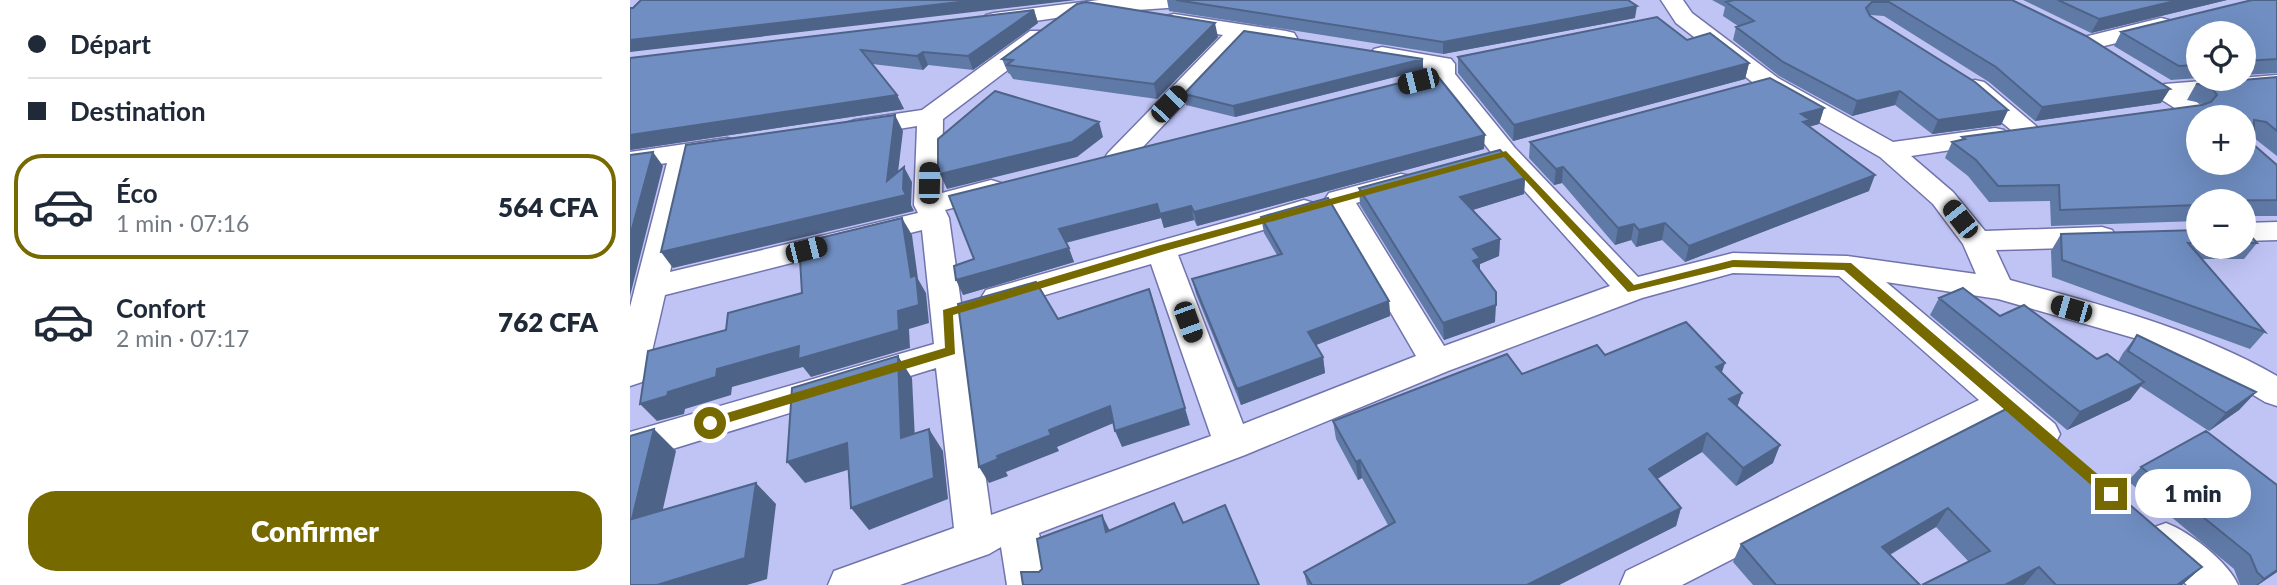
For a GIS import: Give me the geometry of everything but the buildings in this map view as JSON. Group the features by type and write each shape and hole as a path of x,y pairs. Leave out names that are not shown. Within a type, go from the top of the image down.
{"street":[{"path":"975,22 1082,6 1198,0"},
{"path":"834,131 930,116 1082,6 1308,42"},
{"path":"1657,23 1678,9 1769,83 1889,151 1943,198 1977,241 1998,288"},
{"path":"2088,43 2180,21"},
{"path":"1116,159 1240,31"},
{"path":"2066,33 2110,57"},
{"path":"1362,51 1443,69 1507,154 1632,290"},
{"path":"1404,85 1470,58"},
{"path":"1957,76 1979,89 2027,131"},
{"path":"2143,78 2186,105"},
{"path":"2165,91 2277,82"},
{"path":"1743,90 1769,83"},
{"path":"2150,115 2186,113"},
{"path":"930,116 932,212 975,541"},
{"path":"1889,151 2054,128"},
{"path":"630,160 751,143"},
{"path":"1090,166 1169,145"},
{"path":"630,373 683,153"},
{"path":"947,313 1161,249 1429,174"},
{"path":"650,288 932,212 1009,185"},
{"path":"1339,199 1436,362"},
{"path":"2256,232 2277,231"},
{"path":"1977,241 2133,236"},
{"path":"1161,249 1232,444"},
{"path":"849,585 975,541 1232,444 1436,362 1632,290 1733,263 1847,266 1998,288 2145,329 2237,369 2277,392"},
{"path":"1847,266 2069,457"},
{"path":"630,447 951,351"},
{"path":"1641,585 2005,403"},
{"path":"2143,521 2217,585"},
{"path":"1017,524 1028,585"}],"route":[{"path":"710,423 951,351 947,313 1161,249 1506,154 1632,290 1733,263 1847,266 2111,494"}]}
